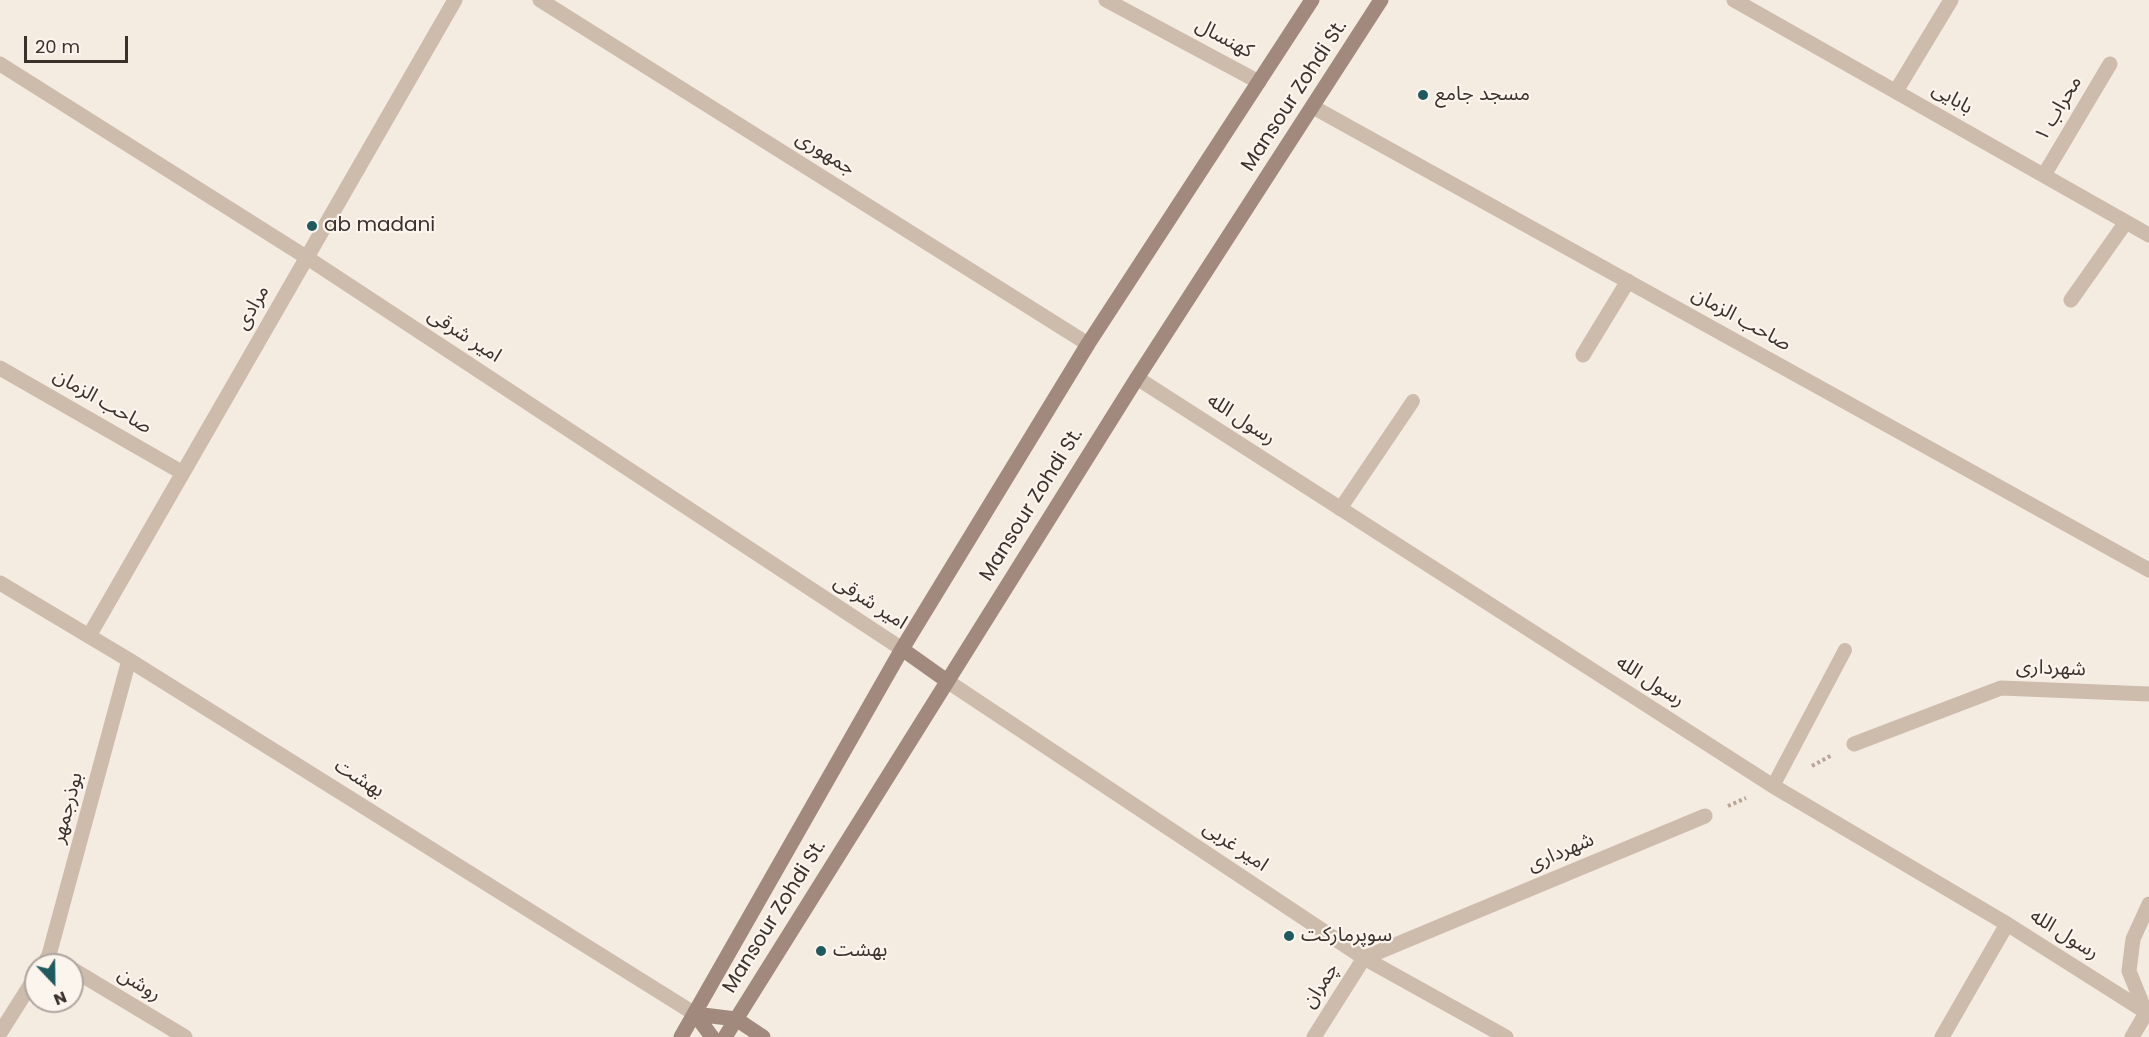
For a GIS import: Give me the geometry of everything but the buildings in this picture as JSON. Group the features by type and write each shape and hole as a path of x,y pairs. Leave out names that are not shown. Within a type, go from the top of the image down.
{"main road":[{"name":"Mansour Zohdi St.","path":"681,1037 902,649 1088,344 1312,0"},
{"name":"Mansour Zohdi St.","path":"726,1037 1137,378 1381,0"},
{"path":"902,649 947,681"},
{"path":"695,1014 736,1019 763,1037"},
{"path":"695,1014 712,1037"}],"street":[{"name":"مرادی","path":"89,636 454,0"},
{"name":"جمهوری","path":"540,0 1088,344"},
{"name":"کهنسال","path":"1106,0 1259,82"},
{"name":"بابایی","path":"1734,0 2149,235"},
{"path":"1896,91 1951,0"},
{"name":"امیر شرقی","path":"0,64 306,258 902,649"},
{"name":"محراب ۱","path":"2044,175 2110,64"},
{"name":"صاحب الزمان","path":"1313,107 2149,570"},
{"path":"2071,300 2126,222"},
{"path":"1583,354 1628,281"},
{"name":"صاحب الزمان","path":"0,368 183,473"},
{"name":"رسول الله","path":"1137,378 1773,786 2007,924 2148,1013"},
{"name":"بهشت","path":"0,583 129,660 695,1014"},
{"name":"بوذرجمهر","path":"48,953 129,660"},
{"name":"امیر غربی","path":"947,681 1364,958 1506,1037"},
{"name":"شهرداری","path":"1854,744 2001,688 2149,694"},
{"name":"شهرداری","path":"1364,958 1705,816"},
{"path":"2132,1037 2148,1013 2129,971 2133,939 2149,904"},
{"path":"1942,1037 2007,924"},
{"name":"چمران","path":"1314,1037 1364,958"},
{"name":"روشن","path":"84,976 185,1037"},
{"path":"0,1033 24,995"}],"lane":[{"path":"1340,509 1413,401"},
{"path":"1773,786 1845,650"}],"path":[{"path":"1705,816 1773,786"}],"place":[{"name":"مسجد جامع","path":"1423,95"},
{"name":"ab madani","path":"312,226"},
{"name":"سوپرمارکت","path":"1289,936"},
{"name":"بهشت","path":"821,951"}]}
